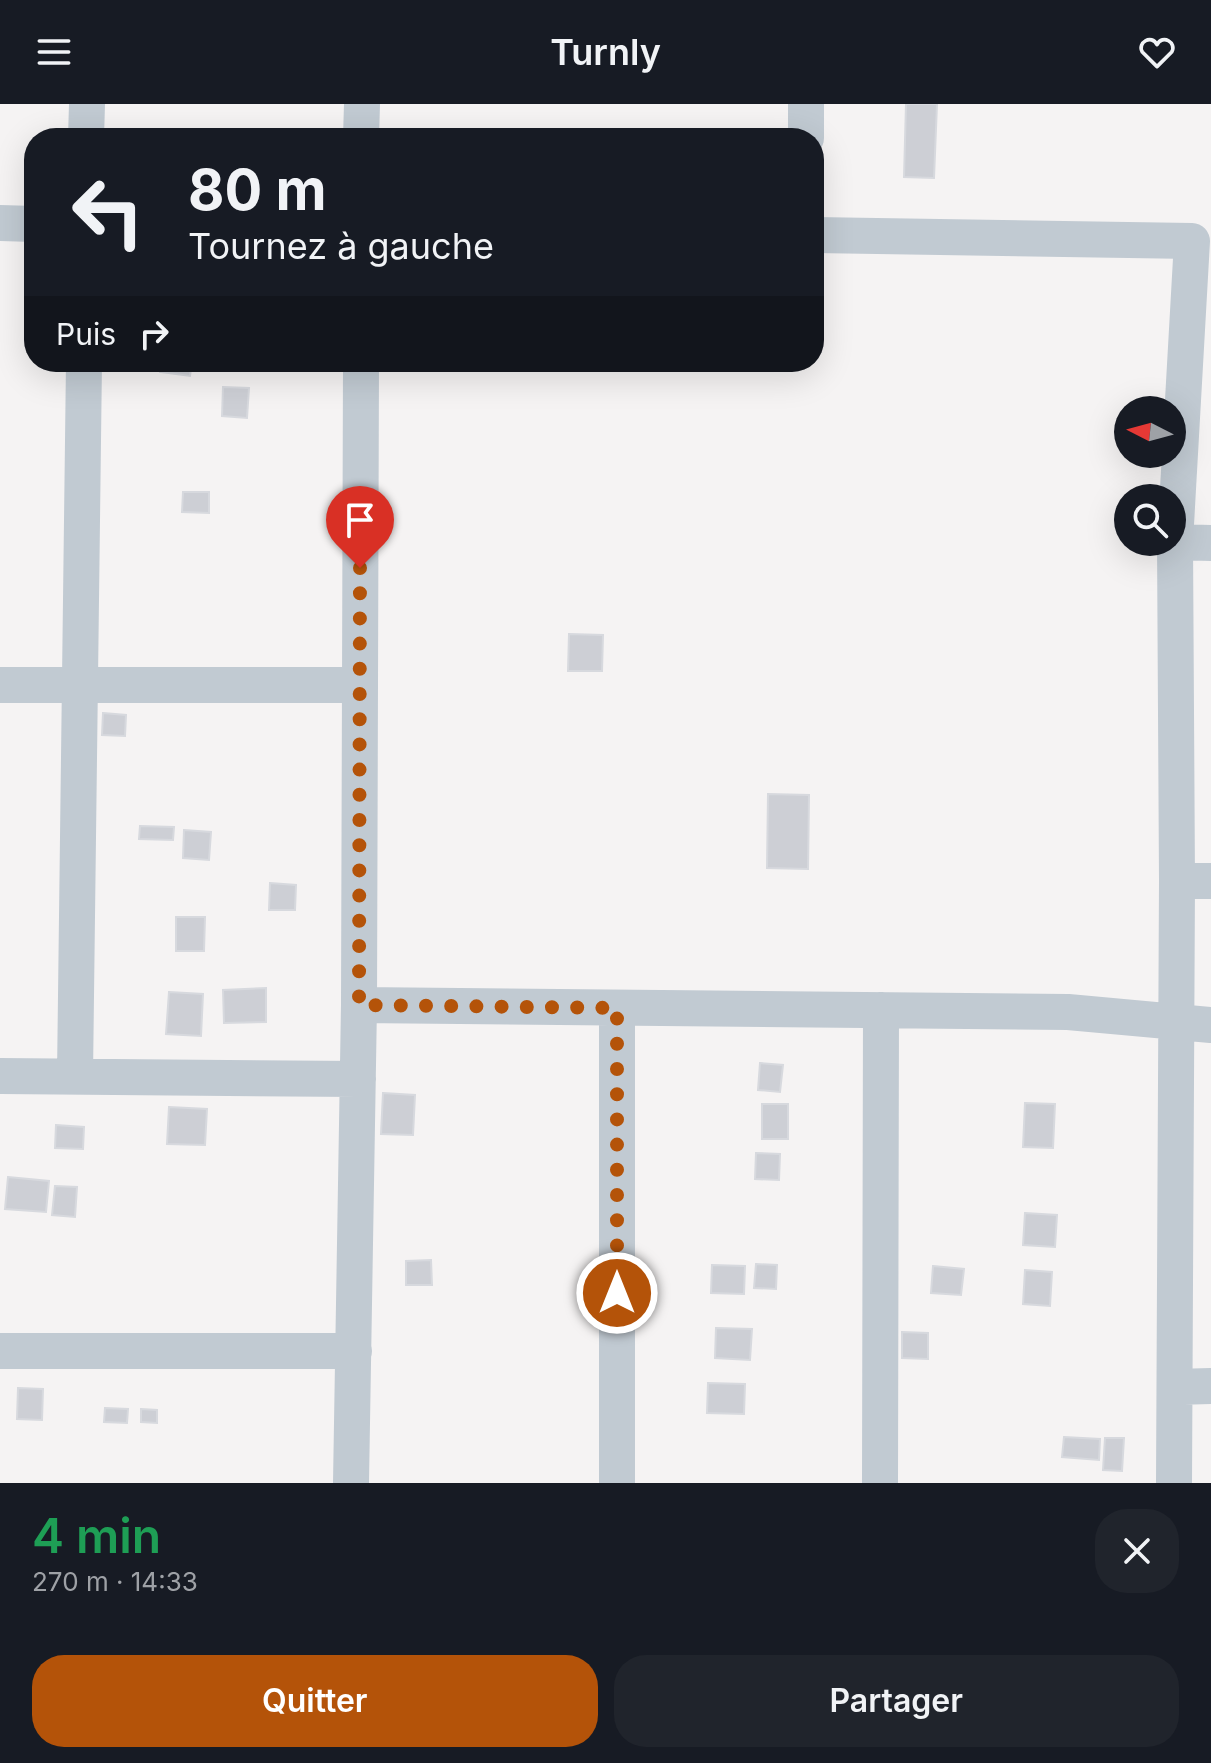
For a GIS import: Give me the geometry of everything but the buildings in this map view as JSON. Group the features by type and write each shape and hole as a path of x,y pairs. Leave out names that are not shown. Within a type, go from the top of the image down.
{"street":[{"path":"86,128 87,104"},
{"path":"361,128 362,104"},
{"path":"806,104 806,128"},
{"path":"0,223 24,224"},
{"path":"824,235 1192,241 1178,484"},
{"path":"75,1075 84,372"},
{"path":"351,1483 359,1005 361,372"},
{"path":"1186,542 1211,543"},
{"path":"1174,1483 1175,1387 1194,1023 1194,881 1176,556"},
{"path":"0,685 360,685"},
{"path":"359,1005 1068,1012 1194,1023"},
{"path":"617,1008 617,1483"},
{"path":"880,1483 881,1010"},
{"path":"0,1076 358,1079"},
{"path":"0,1351 354,1351"},
{"path":"1175,1387 1211,1386"}],"route":[{"path":"360,568 359,1005 617,1008 617,1293"}]}
